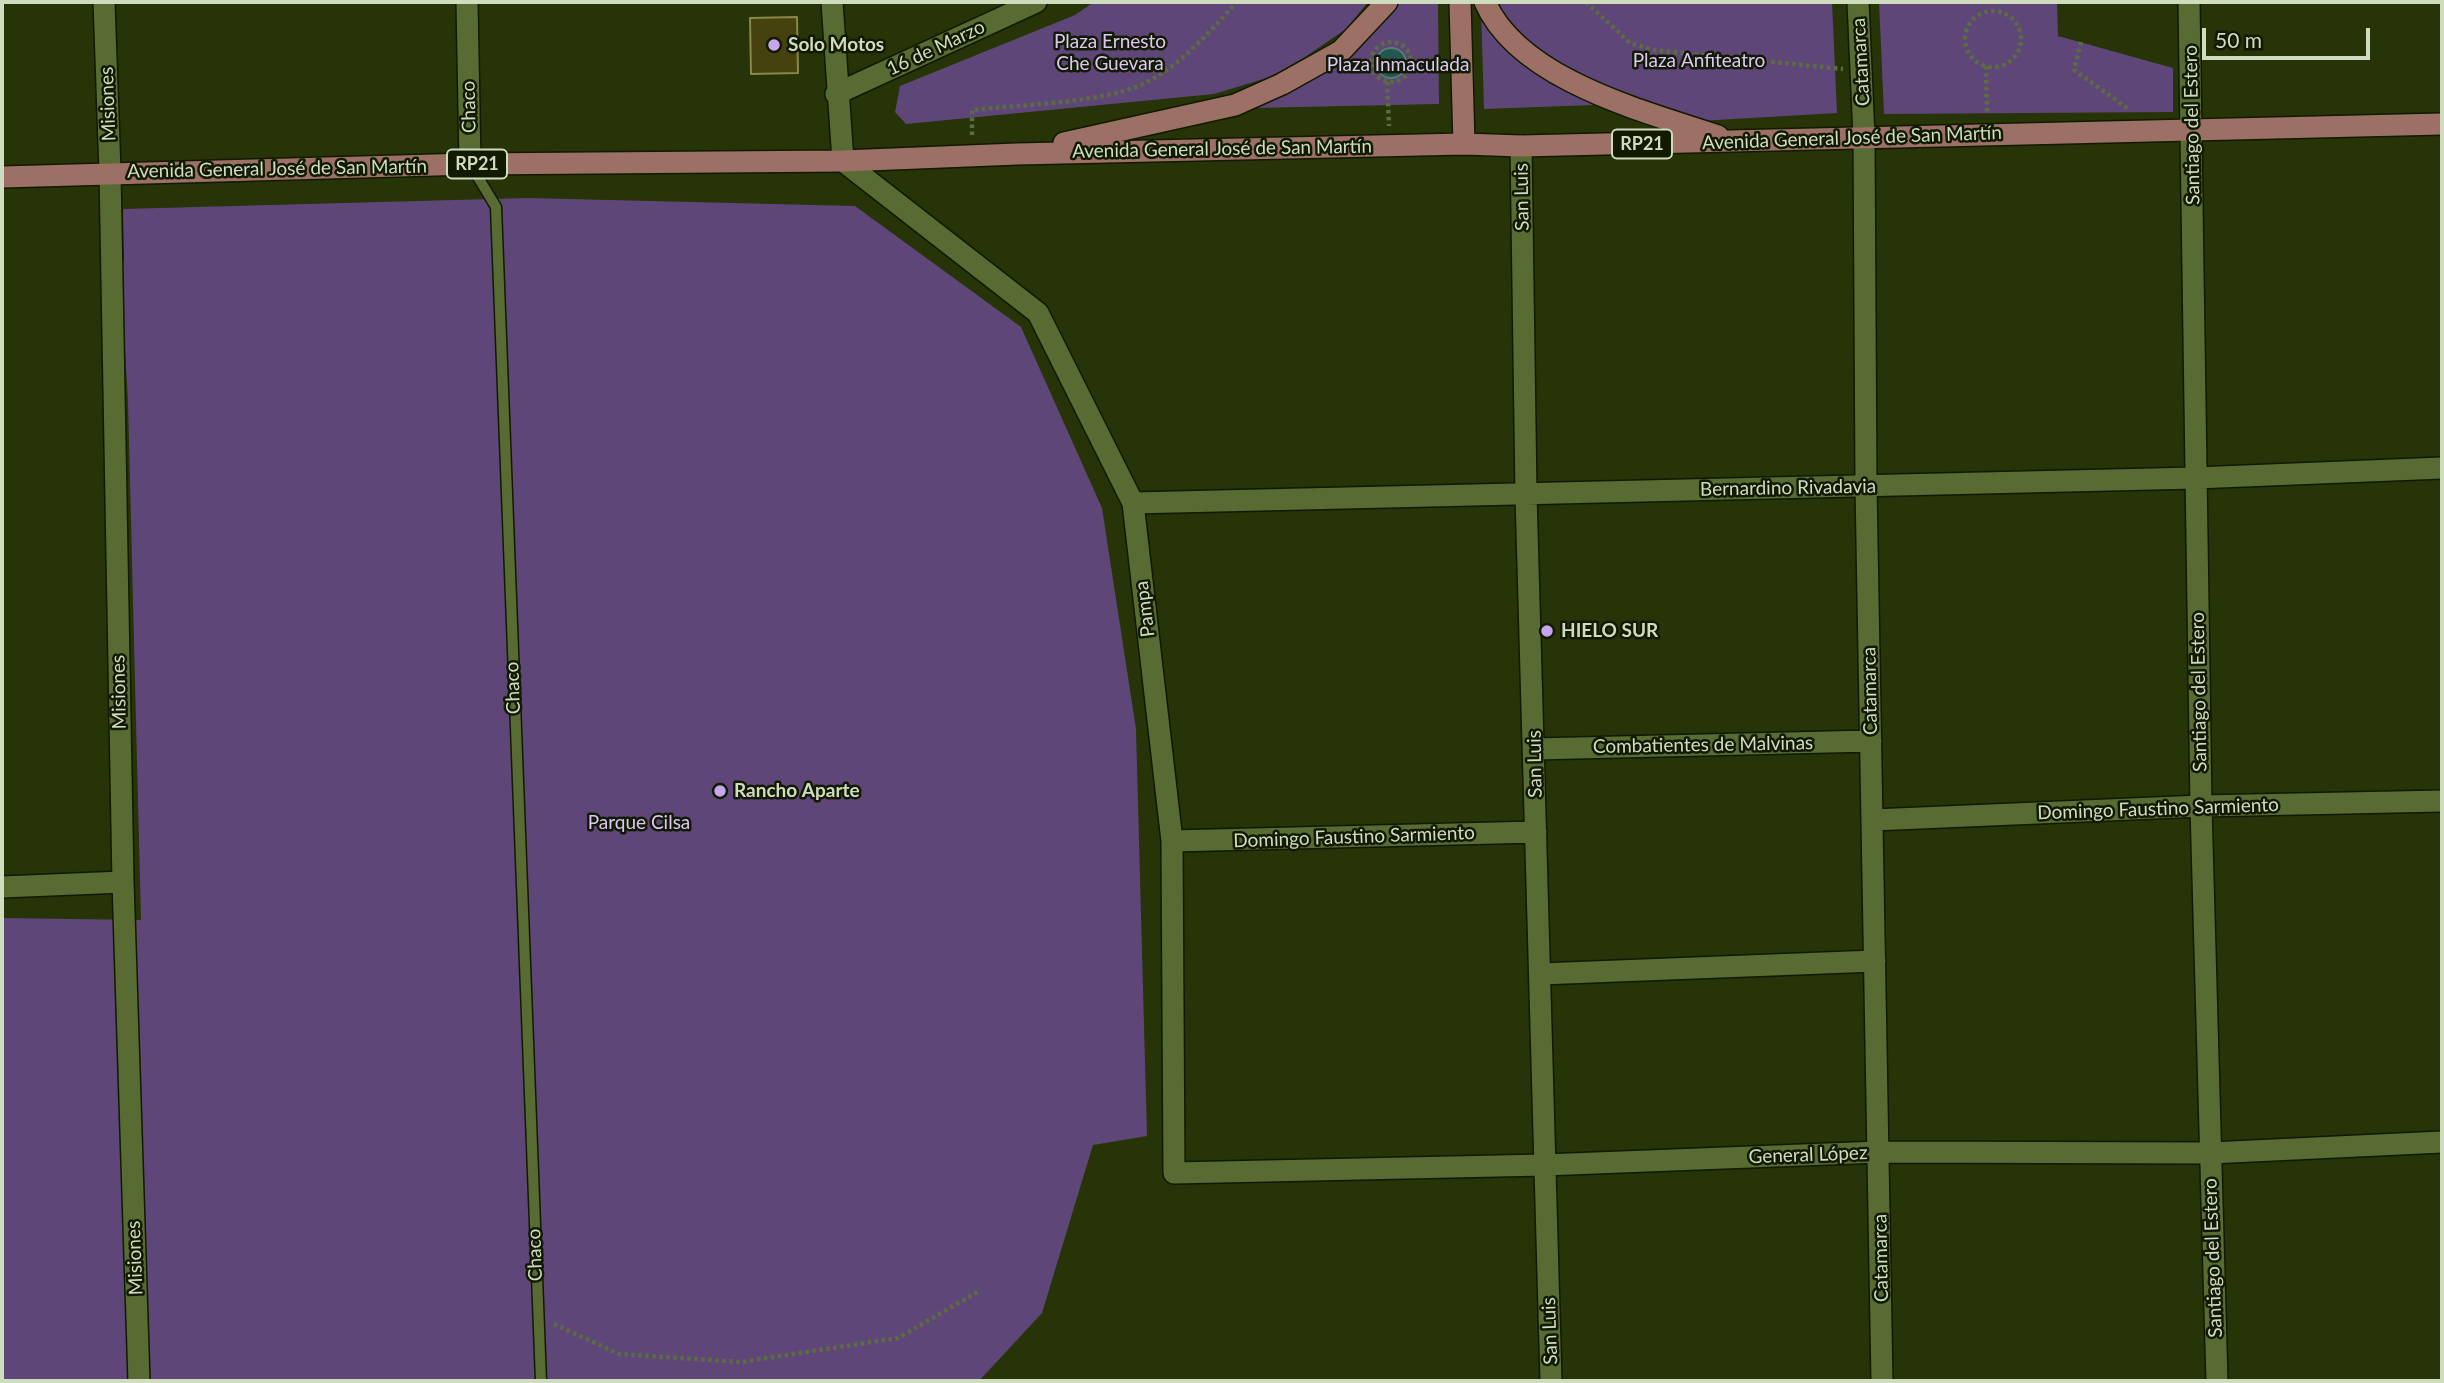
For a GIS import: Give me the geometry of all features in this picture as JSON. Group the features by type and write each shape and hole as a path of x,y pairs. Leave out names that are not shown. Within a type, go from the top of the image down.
{"main road":[{"path":"1017,154 1235,105 1282,84 1341,51 1387,2"},
{"path":"1460,2 1464,145"},
{"path":"1485,2 1494,21 1553,74 1620,103 1734,142"},
{"name":"Avenida General José de San Martín","path":"2,177 470,164 843,162 1017,154 1734,142 2442,124"}],"street":[{"name":"Misiones","path":"104,2 110,172 123,882 139,1381"},
{"name":"Chaco","path":"467,2 470,164"},
{"path":"832,2 836,94 843,162"},
{"name":"16 de Marzo","path":"836,94 1036,2"},
{"name":"Catamarca","path":"1858,2 1864,137 1866,486 1882,1381"},
{"name":"Santiago del Estero","path":"2189,2 2201,806 2217,1381"},
{"name":"San Luis","path":"1521,146 1526,495 1552,1381"},
{"name":"Pampa","path":"843,162 1038,313 1133,503 1172,841 1174,1173"},
{"name":"Bernardino Rivadavia","path":"1133,503 2195,478 2442,468"},
{"name":"Combatientes de Malvinas","path":"1535,749 1871,741"},
{"name":"Domingo Faustino Sarmiento","path":"1873,820 2201,806 2442,801"},
{"name":"Domingo Faustino Sarmiento","path":"1172,841 1536,832"},
{"path":"2,887 123,882"},
{"path":"1540,974 1875,961"},
{"name":"General López","path":"1174,1173 1544,1166 1879,1152 2210,1153 2442,1142"}],"lane":[{"name":"Chaco","path":"470,164 496,207 541,1381"}],"path":[{"path":"972,156 972,110 1104,95 1145,83 1176,63 1203,39 1237,2"},
{"path":"1586,2 1630,43 1653,50 1861,71"},
{"path":"1996,11 2014,19 2021,37 2020,46 2017,54 2003,65 1986,66 1971,56 1965,39 1967,30 1978,16 1996,11"},
{"path":"2081,42 2074,70 2160,131"},
{"path":"1395,43 1409,54 1410,66 1403,78 1388,82 1374,72 1371,59 1377,48 1395,43"},
{"path":"1986,66 1988,134"},
{"path":"1388,82 1389,146"},
{"path":"538,1317 619,1354 741,1362 898,1338 981,1290"}],"green space":[{"name":"Plaza Ernesto Che Guevara","path":"1094,2 1368,2 1346,29 1305,57 1270,77 1214,94 906,124 895,112 900,86 1075,15"},
{"name":"Plaza Inmaculada","path":"1397,2 1438,2 1439,104 1253,108 1297,88 1333,67 1366,39"},
{"name":"Plaza Anfiteatro","path":"1490,2 1832,2 1837,113 1682,122 1553,74"},
{"path":"1879,2 2057,2 2058,36 2173,68 2173,112 1884,114"},
{"path":"1481,8 1552,82 1594,105 1484,109"},
{"name":"Parque Cilsa","path":"528,198 855,206 1021,327 1102,508 1136,729 1147,1136 1093,1145 1042,1313 979,1381 4,1381 2,918 141,920 128,401 120,267 124,261 123,209"}],"water":[{"path":"1391,48 1401,53 1406,63 1401,73 1391,78 1381,73 1376,63 1381,53"}],"building":[{"name":"Solo Motos","path":"797,17 798,73 751,74 750,18"}],"place":[{"name":"Solo Motos","path":"774,45"},
{"name":"HIELO SUR","path":"1547,631"},
{"name":"Rancho Aparte","path":"720,791"}]}
